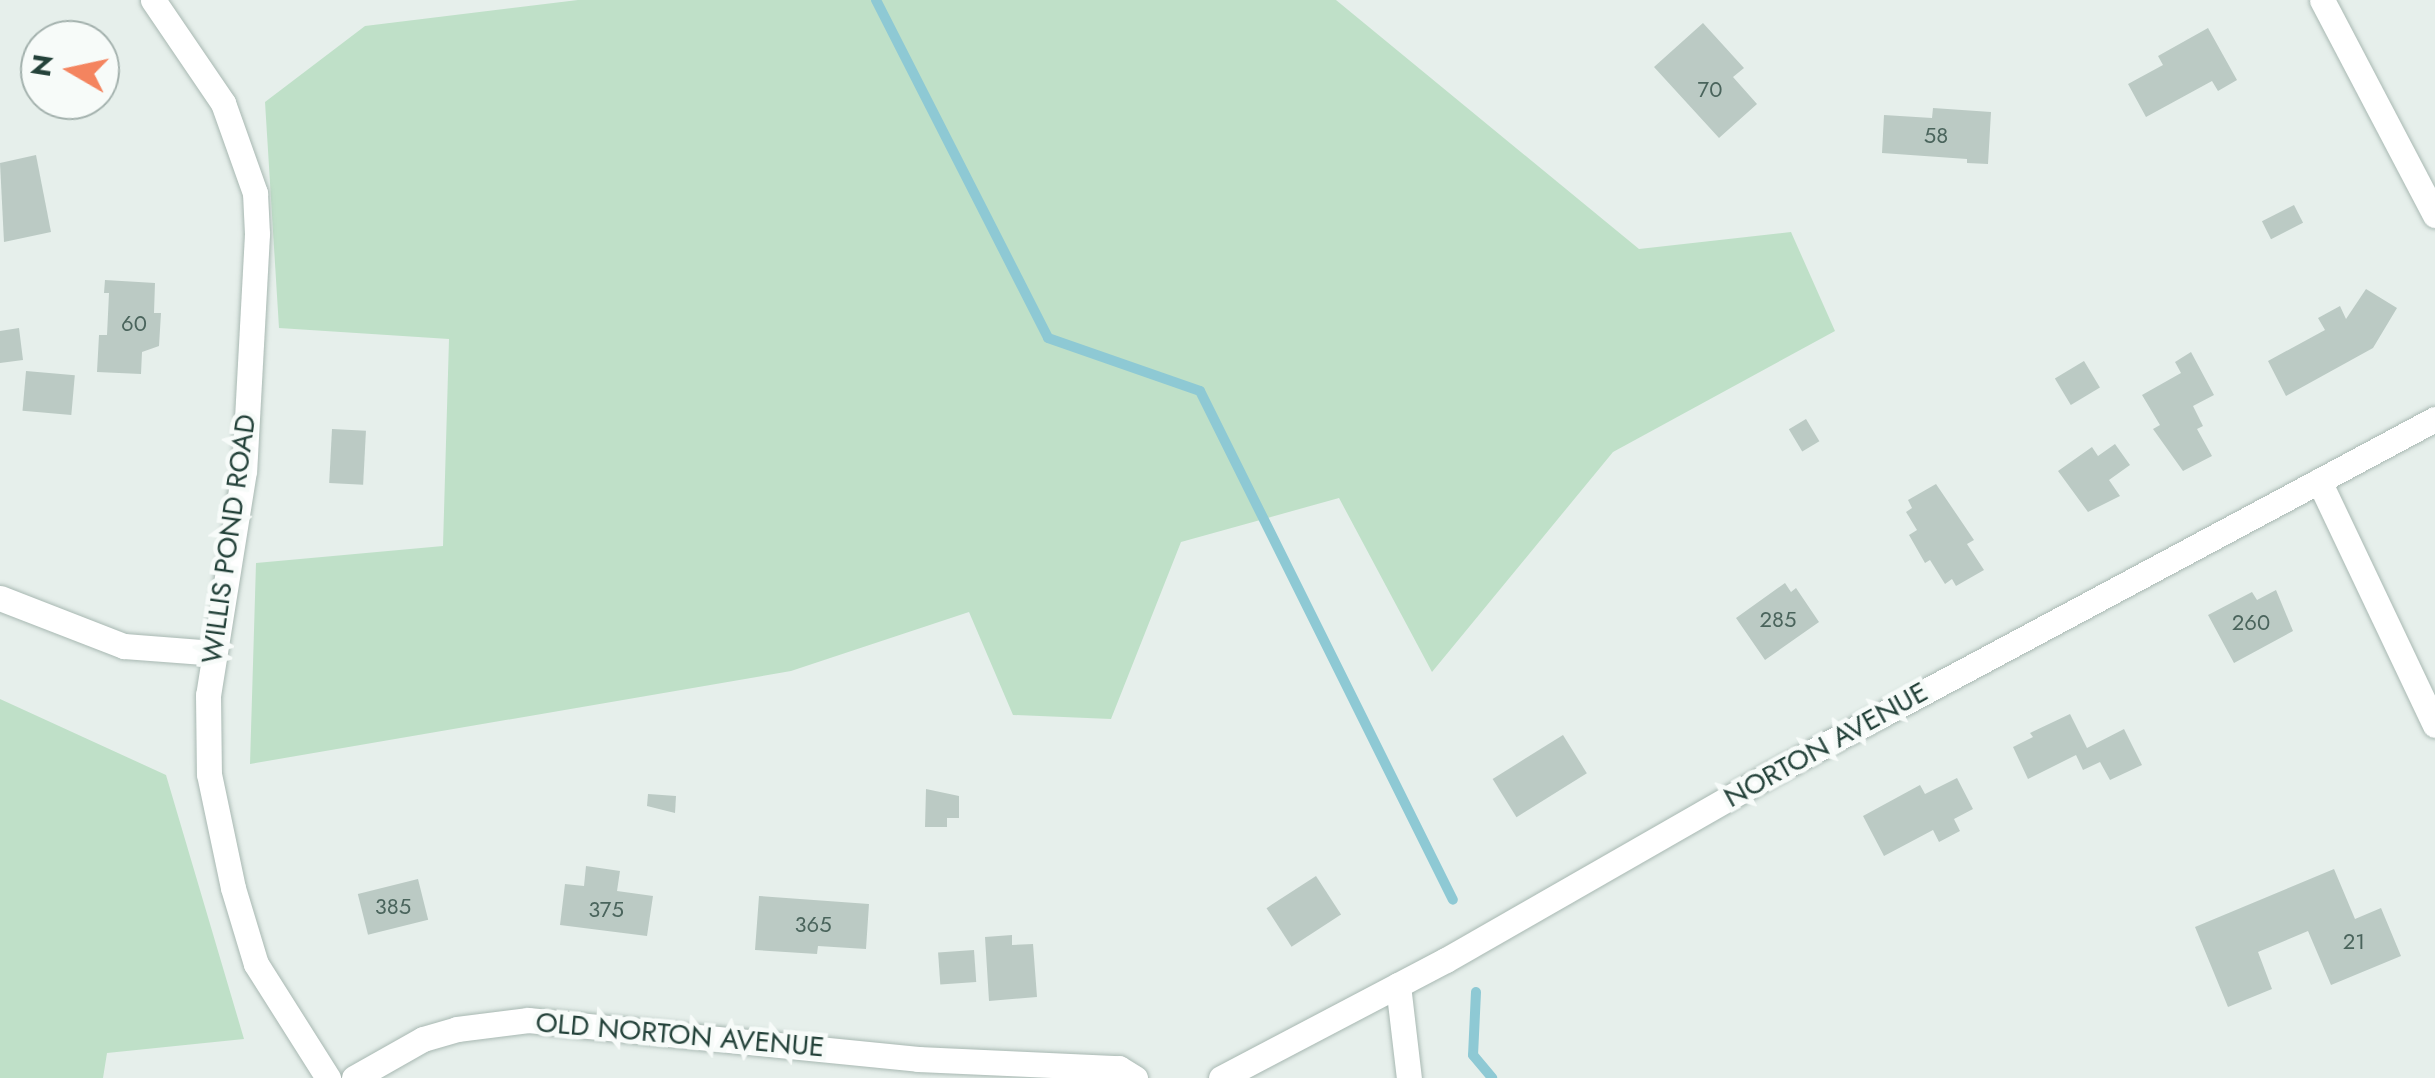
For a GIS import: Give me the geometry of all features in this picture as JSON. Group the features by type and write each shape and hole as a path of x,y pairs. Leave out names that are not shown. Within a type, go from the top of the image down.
{"street":[{"name":"WILLIS POND ROAD","path":"153,0 223,103 255,193 257,234 244,470 214,654 206,736 209,774 233,888 256,964 328,1078"},
{"path":"2322,0 2435,215"},
{"name":"NORTON AVENUE","path":"1221,1078 1398,986 1769,775 2435,419"},
{"path":"2319,481 2435,724"},
{"path":"0,598 124,646 214,654"},
{"path":"1398,986 1409,1078"},
{"name":"OLD NORTON AVENUE","path":"354,1078 423,1039 457,1029 528,1020 918,1059 1119,1068 1135,1078"}],"green space":[{"path":"578,0 1336,0 1639,249 1791,232 1835,331 1613,452 1432,672 1339,498 1181,542 1111,719 1013,715 969,612 791,671 250,764 256,563 443,546 449,339 279,328 265,102 365,26"},
{"path":"0,699 166,775 244,1039 107,1053 103,1078 0,1078"}],"building":[{"path":"1703,23 1744,68 1733,77 1757,104 1719,138 1654,67"},
{"path":"2208,28 2237,80 2218,91 2212,81 2146,117 2128,84 2163,65 2158,56"},
{"path":"1933,108 1991,112 1988,164 1882,153 1884,115 1932,118"},
{"path":"36,155 51,232 4,242 0,163"},
{"path":"2294,205 2303,223 2271,239 2262,221"},
{"path":"105,280 155,283 154,313 161,313 159,346 142,352 141,374 97,372 99,335 107,335 109,293 104,293"},
{"path":"2366,289 2397,308 2373,348 2286,396 2268,361 2325,330 2318,318 2340,306 2346,319"},
{"path":"19,328 23,360 0,363 0,331"},
{"path":"2191,352 2214,395 2193,406 2203,426 2197,429 2212,456 2183,471 2153,429 2160,425 2142,395 2181,373 2175,362"},
{"path":"2084,361 2100,388 2071,405 2055,379"},
{"path":"26,371 75,375 71,415 23,411"},
{"path":"1806,419 1819,441 1802,452 1789,429"},
{"path":"332,429 366,431 363,485 329,483"},
{"path":"2115,444 2130,465 2109,480 2120,496 2088,512 2058,471 2092,447 2098,456"},
{"path":"1936,484 1974,540 1967,544 1984,570 1956,586 1952,579 1945,584 1930,560 1925,563 1909,535 1917,530 1906,512 1912,508 1908,500"},
{"path":"1785,583 1791,592 1796,588 1819,622 1765,660 1736,618"},
{"path":"2276,590 2293,631 2234,663 2208,615 2252,592 2257,600"},
{"path":"2070,714 2087,748 2124,729 2142,765 2110,780 2100,762 2083,770 2076,755 2028,779 2013,747 2033,737 2030,733"},
{"path":"1563,735 1587,773 1516,817 1493,779"},
{"path":"1957,778 1973,809 1954,819 1960,831 1939,842 1933,830 1884,856 1863,816 1920,785 1925,794"},
{"path":"926,789 959,796 959,818 947,818 947,827 925,827"},
{"path":"648,794 676,796 675,813 647,806"},
{"path":"586,866 620,871 617,891 653,896 647,936 560,925 565,884 584,886"},
{"path":"2334,869 2355,919 2381,908 2401,956 2331,985 2308,931 2258,952 2272,989 2228,1007 2195,927"},
{"path":"1316,876 1341,915 1292,947 1267,908"},
{"path":"418,879 428,920 368,935 358,894"},
{"path":"759,896 869,904 866,949 818,946 817,954 755,950"},
{"path":"1012,935 1012,945 1033,944 1037,997 989,1001 985,937"},
{"path":"974,950 976,982 940,984 938,953"}],"waterway":[{"path":"876,0 1048,338 1200,391 1453,900"},
{"path":"1476,992 1473,1055 1492,1078"}]}
